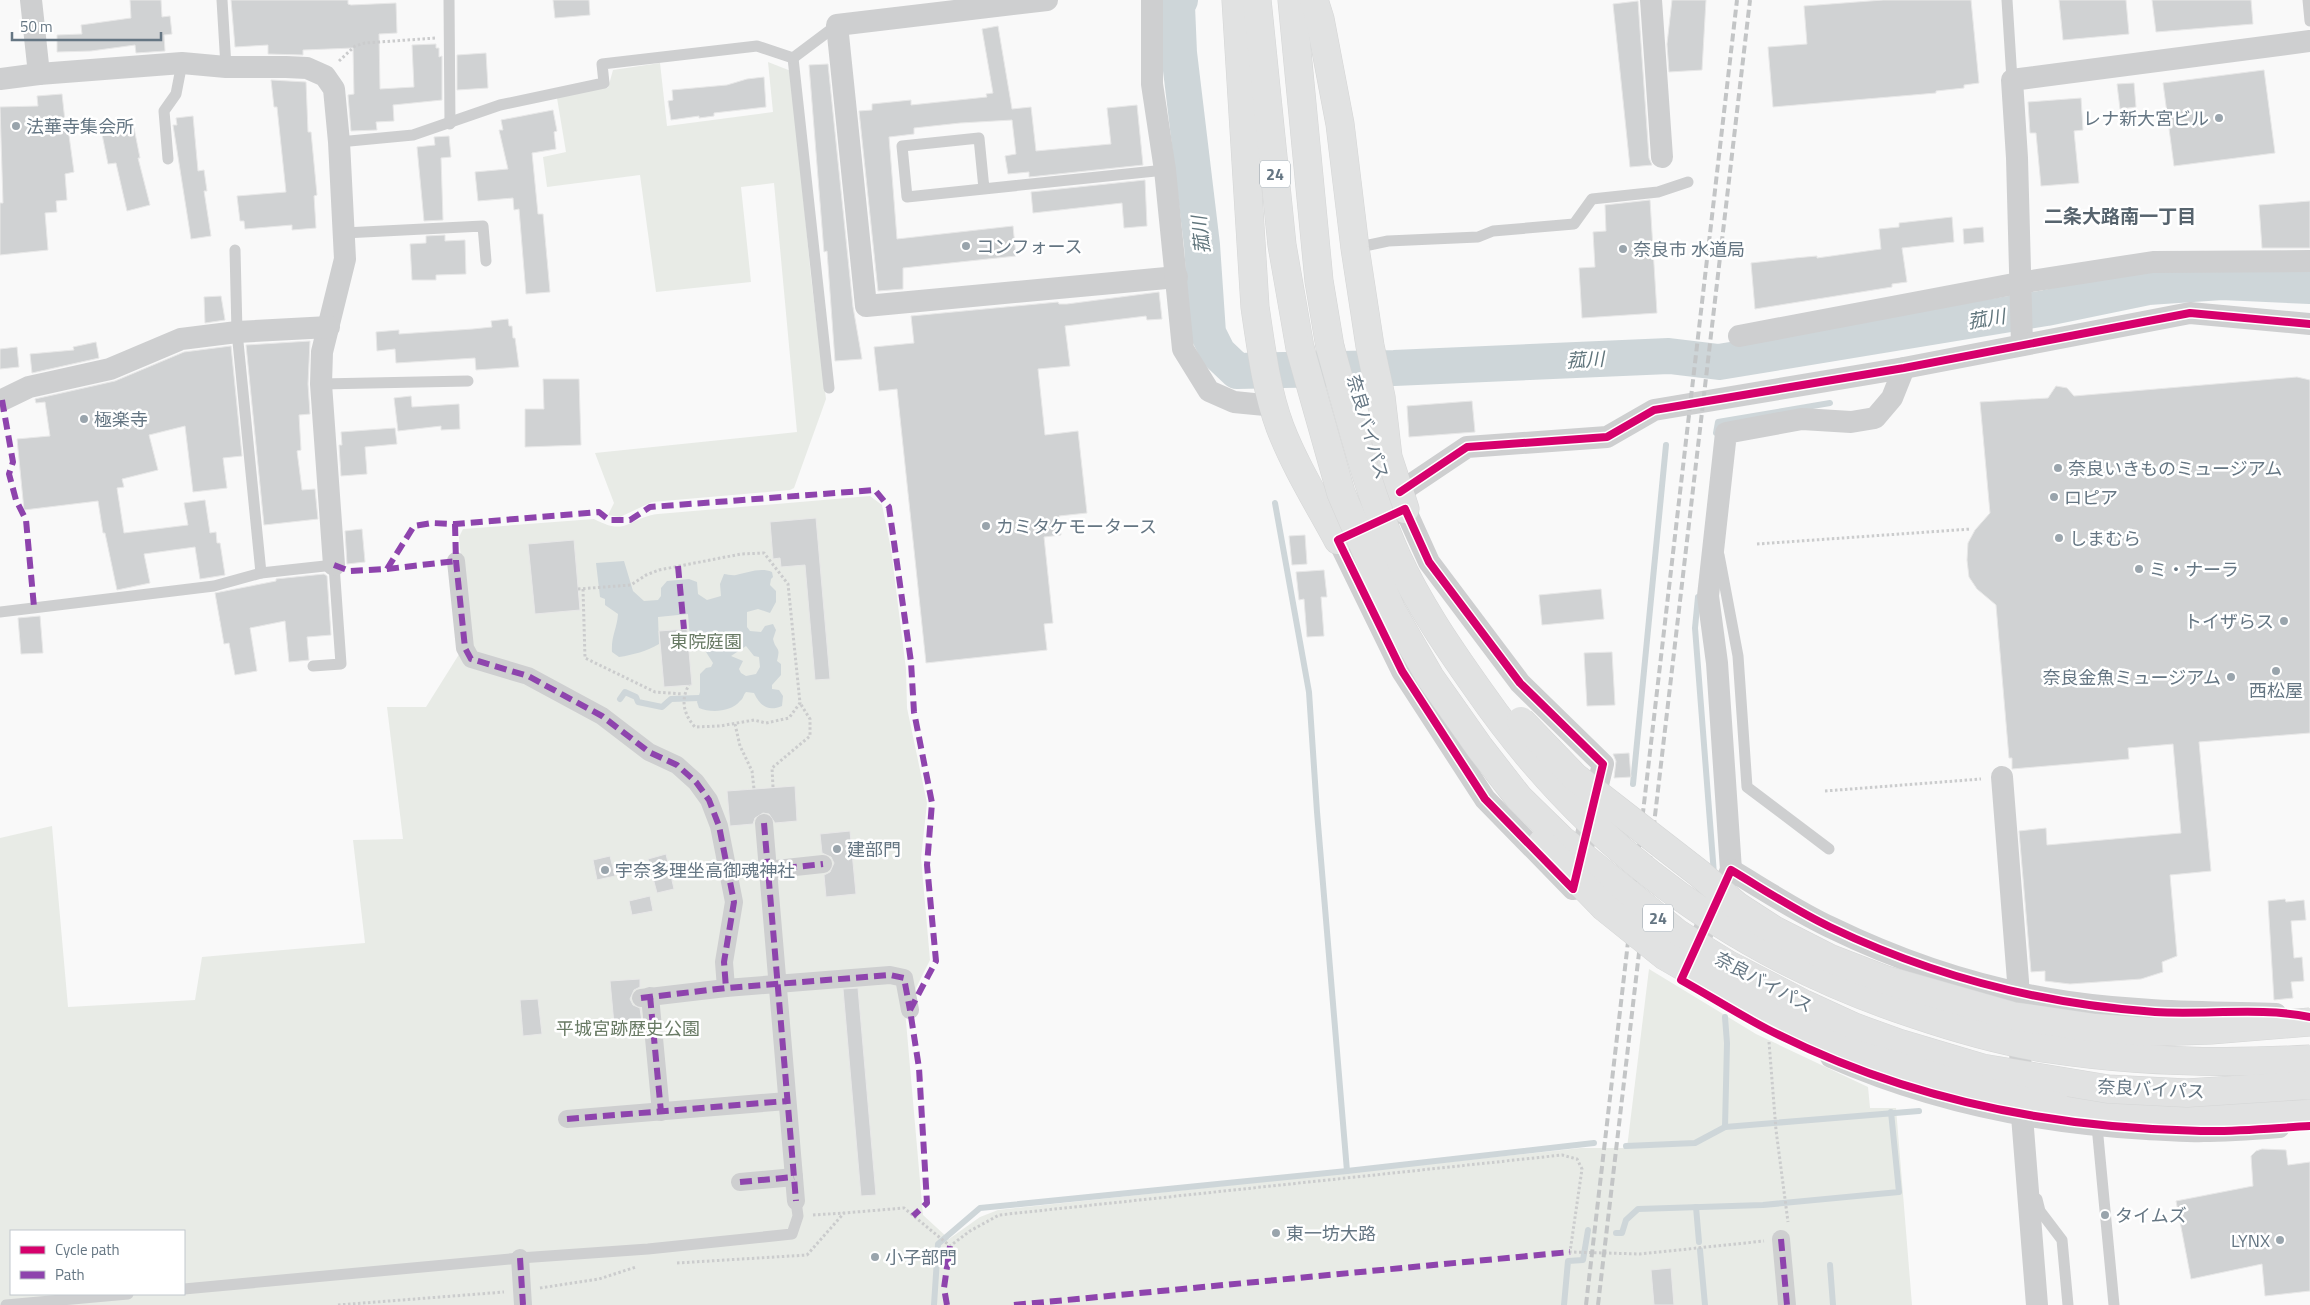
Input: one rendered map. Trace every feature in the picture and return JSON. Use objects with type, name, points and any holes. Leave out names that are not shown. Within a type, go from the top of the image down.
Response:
[{"type":"highway","points":[[1236,0],[1255,307],[1272,401],[1280,428],[1338,540]]},
{"type":"highway","name":"奈良バイパス","points":[[1257,0],[1282,245],[1300,348],[1341,493],[1392,612],[1430,677],[1480,748],[1519,798],[1562,839],[1677,933],[1727,964],[1804,1004],[1898,1043],[1982,1068],[2108,1089],[2187,1094],[2310,1085]]},
{"type":"highway","name":"奈良バイパス","points":[[1292,0],[1319,281],[1330,347],[1371,492],[1398,558],[1426,610],[1465,672],[1496,716],[1549,780],[1608,839],[1660,882],[1718,923],[1798,968],[1876,1001],[1964,1030],[2048,1049],[2133,1059],[2181,1062],[2256,1062],[2310,1059]]},
{"type":"highway","points":[[1314,0],[1320,19],[1340,124],[1370,346],[1381,397],[1388,457],[1402,500]]},
{"type":"highway","name":"24","points":[[1465,672],[1514,714],[1575,777],[1700,874],[1737,906],[1774,930],[1829,958],[1886,980],[2012,1016],[2095,1028],[2150,1032],[2310,1022]]},
{"type":"highway","points":[[1430,677],[1457,738],[1485,782],[1604,907],[1665,956],[1772,1018],[1841,1050],[2012,1099],[2057,1106],[2173,1117],[2310,1114]]},
{"type":"street","points":[[31,0],[39,74]]},
{"type":"street","points":[[1047,0],[838,25],[866,306],[1177,277]]},
{"type":"street","points":[[1152,0],[1152,84],[1165,170],[1183,349],[1209,391],[1234,402],[1272,401]]},
{"type":"street","points":[[1651,0],[1662,158]]},
{"type":"street","points":[[2022,345],[2017,158],[2012,80],[2310,41]]},
{"type":"street","points":[[0,79],[39,74],[182,63],[226,67],[307,68],[325,76],[334,89],[339,142],[345,259],[322,352],[321,384],[334,565]]},
{"type":"street","points":[[1739,336],[2019,283],[2153,262],[2310,261]]},
{"type":"street","points":[[1402,500],[1429,562],[1520,684],[1603,764],[1574,889],[1486,799],[1402,671],[1338,540],[1402,500],[1467,447],[1607,437],[1654,410],[1904,368],[2190,314],[2310,324]]},
{"type":"street","points":[[0,400],[29,387],[110,368],[181,339],[237,332],[329,327]]},
{"type":"street","points":[[1904,368],[1892,398],[1875,418],[1851,422],[1802,419],[1726,433],[1708,596],[1717,663],[1731,870],[1682,980],[1768,1029],[1860,1070],[1957,1101],[2022,1116],[2097,1126],[2202,1132],[2310,1126]]},
{"type":"street","points":[[456,562],[465,648],[471,660],[528,676],[602,716],[649,752],[677,765],[696,782],[709,800],[720,826],[734,902],[724,962],[726,988]]},
{"type":"street","points":[[1993,778],[2019,992],[2022,1116],[2037,1305]]},
{"type":"street","points":[[764,823],[797,1208]]},
{"type":"street","points":[[767,870],[823,864]]},
{"type":"street","points":[[1731,870],[1829,927],[1920,965],[1991,986],[2067,1002],[2155,1012],[2266,1014],[2310,1017]]},
{"type":"street","points":[[661,1112],[646,997],[726,988],[890,976],[904,978],[910,1010]]},
{"type":"street","points":[[567,1120],[787,1101]]},
{"type":"street","points":[[740,1182],[794,1177]]},
{"type":"street","points":[[1781,1240],[1787,1305]]},
{"type":"street","points":[[520,1258],[523,1305]]},
{"type":"lane","points":[[222,0],[226,67]]},
{"type":"lane","points":[[449,0],[450,124]]},
{"type":"lane","points":[[2007,0],[2012,80]]},
{"type":"lane","points":[[2308,0],[2310,22]]},
{"type":"lane","points":[[793,58],[838,25]]},
{"type":"lane","points":[[339,142],[413,136],[500,105],[604,83],[602,64],[758,46],[793,58]]},
{"type":"lane","points":[[793,58],[830,388]]},
{"type":"lane","points":[[168,159],[164,111],[176,94],[182,63]]},
{"type":"lane","points":[[984,190],[979,138],[902,146],[907,197],[984,190],[1165,170]]},
{"type":"lane","points":[[1356,248],[1388,241],[1478,237],[1493,231],[1574,224],[1592,199],[1658,192],[1688,182]]},
{"type":"lane","points":[[344,233],[483,226],[486,261]]},
{"type":"lane","points":[[234,250],[237,332],[261,573]]},
{"type":"lane","points":[[321,384],[468,381]]},
{"type":"lane","points":[[1714,534],[1738,656],[1747,787],[1829,849]]},
{"type":"lane","points":[[0,612],[214,586],[261,573],[334,565],[341,664],[313,666]]},
{"type":"lane","points":[[2097,1126],[2114,1305]]},
{"type":"lane","points":[[2026,1163],[2040,1211],[2062,1240],[2068,1305]]},
{"type":"lane","points":[[185,1289],[520,1258],[648,1249],[792,1234],[797,1208]]},
{"type":"lane","points":[[6,1305],[117,1295]]},
{"type":"path","points":[[325,76],[355,46],[365,43],[450,38]]},
{"type":"path","points":[[1757,544],[1971,528]]},
{"type":"path","points":[[684,698],[655,692],[585,658],[581,589],[631,585],[646,575],[659,570],[741,554],[764,553],[788,584],[800,703],[810,719],[810,736],[772,768],[773,787]]},
{"type":"path","points":[[689,685],[684,698],[686,717],[695,727],[735,724],[754,720],[766,723],[789,718],[800,703]]},
{"type":"path","points":[[735,724],[740,746],[752,771],[754,789]]},
{"type":"path","points":[[1825,791],[1993,778]]},
{"type":"path","points":[[1768,1029],[1776,1130],[1786,1212]]},
{"type":"path","points":[[936,1235],[950,1246],[970,1230],[998,1215],[1562,1155],[1577,1159],[1582,1169],[1570,1252],[1640,1254],[1781,1240]]},
{"type":"path","points":[[797,1208],[844,1212]]},
{"type":"green space","points":[[768,62],[791,71],[811,277],[826,399],[794,488],[790,490],[652,502],[620,517],[608,515],[614,503],[595,453],[797,432],[774,183],[741,187],[751,282],[656,292],[640,175],[547,187],[543,157],[566,152],[557,98],[604,86],[608,88],[613,70],[660,63],[667,126],[773,112]]},
{"type":"green space","name":"平城宮跡歴史公園","points":[[870,496],[882,505],[891,549],[906,669],[907,708],[927,803],[921,858],[930,960],[905,1010],[923,1215],[949,1239],[980,1217],[998,1210],[1581,1148],[1627,1148],[1649,969],[1756,1034],[1868,1087],[1870,1108],[1896,1108],[1912,1305],[0,1305],[0,838],[52,826],[68,1007],[195,1000],[202,957],[365,943],[353,840],[403,839],[387,707],[426,707],[468,640],[459,537],[463,529],[594,519],[605,524],[621,526],[648,516]]},
{"type":"shaded area","points":[[624,561],[633,591],[644,601],[658,600],[661,596],[661,588],[667,581],[689,579],[697,582],[698,594],[707,600],[721,596],[720,584],[724,574],[734,575],[758,570],[772,572],[773,577],[770,585],[776,591],[776,602],[770,613],[758,609],[747,612],[747,627],[750,631],[761,632],[765,626],[773,624],[776,630],[773,639],[778,650],[777,661],[781,664],[781,675],[772,685],[772,689],[779,690],[783,696],[782,706],[777,708],[765,707],[754,693],[746,692],[736,705],[726,709],[709,711],[699,708],[697,702],[700,692],[700,674],[706,668],[711,667],[713,663],[706,652],[715,646],[715,639],[711,633],[705,636],[709,640],[704,648],[698,648],[696,643],[690,639],[688,614],[658,617],[659,644],[640,652],[619,657],[612,652],[612,641],[618,614],[605,605],[605,599],[600,597],[596,563]],"holes":[[[746,646],[754,656],[759,657],[760,667],[756,674],[746,676],[739,669],[743,661],[731,656]]]},
{"type":"building","points":[[130,0],[161,0],[162,17],[170,16],[172,34],[164,35],[165,51],[136,53],[135,45],[91,51],[57,52],[57,35],[82,34],[81,25],[131,18]]},
{"type":"building","points":[[231,0],[348,0],[348,4],[351,5],[396,3],[397,33],[379,34],[380,89],[414,87],[412,45],[436,44],[436,48],[439,48],[439,57],[442,56],[442,100],[393,105],[394,121],[376,122],[377,130],[351,131],[348,95],[354,94],[353,48],[303,50],[303,55],[268,54],[268,45],[235,47]]},
{"type":"building","points":[[553,0],[589,0],[590,15],[555,18]]},
{"type":"building","points":[[1672,0],[1706,0],[1702,70],[1669,72],[1667,44]]},
{"type":"building","points":[[1883,0],[1971,0],[1979,83],[1964,85],[1964,88],[1936,91],[1936,93],[1773,107],[1768,47],[1807,44],[1804,6]]},
{"type":"building","points":[[2059,0],[2126,0],[2129,34],[2063,40]]},
{"type":"building","points":[[2152,0],[2251,0],[2253,24],[2156,32]]},
{"type":"building","points":[[1638,1],[1649,158],[1652,165],[1630,167],[1613,4]]},
{"type":"building","points":[[998,26],[1012,109],[1031,107],[1036,151],[1111,144],[1107,108],[1137,105],[1143,165],[1029,177],[1029,172],[1008,174],[1005,156],[1016,154],[1012,120],[914,128],[914,134],[889,137],[897,239],[1013,226],[1016,256],[903,268],[903,289],[878,291],[859,111],[872,110],[872,104],[911,100],[911,105],[987,97],[986,94],[993,93],[982,29]]},
{"type":"building","points":[[486,53],[488,88],[457,90],[457,55]]},
{"type":"building","points":[[828,64],[853,307],[862,359],[835,361],[827,251],[824,252],[809,65]]},
{"type":"building","name":"レナ新大宮ビル","points":[[2264,70],[2275,153],[2174,166],[2163,83]]},
{"type":"building","points":[[764,77],[766,107],[714,113],[714,116],[671,120],[668,101],[673,100],[672,90],[727,85],[747,79]]},
{"type":"building","points":[[271,80],[306,82],[308,132],[311,132],[317,195],[314,196],[316,228],[292,230],[292,225],[245,229],[244,221],[240,221],[237,196],[286,192],[277,107],[274,107]]},
{"type":"building","points":[[2134,83],[2136,107],[2120,109],[2117,84]]},
{"type":"building","points":[[62,94],[74,172],[65,174],[67,200],[56,201],[57,212],[45,213],[48,250],[0,255],[0,203],[3,203],[0,107],[38,106],[37,96]]},
{"type":"building","points":[[2081,98],[2083,130],[2074,131],[2079,183],[2041,186],[2036,133],[2030,133],[2028,102]]},
{"type":"building","points":[[553,110],[557,131],[554,132],[556,149],[532,153],[538,214],[543,214],[550,292],[526,294],[519,209],[514,210],[513,198],[478,201],[475,172],[508,169],[499,130],[503,130],[501,120]]},
{"type":"building","points":[[193,116],[198,171],[204,170],[207,191],[204,191],[211,236],[191,239],[173,125],[177,125],[176,118]]},
{"type":"building","points":[[133,123],[140,158],[138,158],[150,205],[127,211],[116,163],[108,164],[101,129]]},
{"type":"building","points":[[449,136],[451,157],[441,158],[443,220],[424,221],[417,147],[435,145],[434,137]]},
{"type":"building","points":[[1145,180],[1147,226],[1124,228],[1122,203],[1033,213],[1031,192]]},
{"type":"building","name":"奈良市 水道局","points":[[1650,200],[1657,313],[1582,318],[1579,268],[1595,267],[1593,232],[1606,231],[1605,205]]},
{"type":"building","points":[[2310,201],[2310,248],[2262,248],[2259,205]]},
{"type":"building","points":[[1952,217],[1954,242],[1902,248],[1907,282],[1892,284],[1892,287],[1755,309],[1751,263],[1817,256],[1817,258],[1881,249],[1879,229],[1899,227],[1899,223]]},
{"type":"building","points":[[1983,227],[1984,242],[1964,244],[1963,229]]},
{"type":"building","points":[[445,235],[445,241],[465,240],[466,274],[436,275],[436,280],[412,280],[410,244],[426,243],[426,236]]},
{"type":"building","name":"カミタケモータース","points":[[1159,292],[1162,319],[1147,320],[1146,316],[1065,326],[1070,366],[1038,369],[1045,435],[1078,431],[1087,513],[1059,516],[1061,535],[1044,537],[1053,623],[1044,624],[1047,650],[926,663],[897,389],[879,391],[874,347],[914,343],[911,316],[1058,302],[1059,304],[1067,304]]},
{"type":"building","points":[[221,296],[225,320],[205,323],[204,297]]},
{"type":"building","points":[[508,319],[509,326],[512,326],[513,338],[515,338],[519,367],[476,370],[475,358],[396,363],[395,349],[377,351],[376,332],[399,330],[399,334],[473,329],[492,327],[491,321]]},
{"type":"building","points":[[310,341],[308,384],[310,414],[299,415],[301,450],[297,451],[302,490],[315,489],[318,519],[264,525],[246,345]]},
{"type":"building","points":[[96,342],[99,358],[32,373],[30,354],[74,350],[73,347]]},
{"type":"building","points":[[231,346],[242,456],[223,458],[227,488],[193,492],[185,426],[149,435],[158,470],[122,479],[124,487],[117,488],[124,533],[188,525],[184,503],[205,500],[210,533],[216,532],[217,543],[220,543],[225,575],[200,579],[195,547],[144,554],[150,583],[117,590],[105,533],[103,533],[98,501],[24,510],[17,439],[50,436],[45,402],[36,403],[35,399],[115,381],[184,352]]},
{"type":"building","points":[[17,347],[19,367],[0,369],[0,349]]},
{"type":"building","name":"ミ・ナーラ","points":[[2297,377],[2310,380],[2310,733],[2199,742],[2211,871],[2170,875],[2177,956],[2162,962],[2163,972],[2141,979],[2070,984],[2045,981],[2045,971],[2031,972],[2019,831],[2046,828],[2047,845],[2181,833],[2173,744],[2128,748],[2129,759],[2012,769],[2012,758],[2009,758],[1996,605],[1977,589],[1969,577],[1967,560],[1968,543],[1975,530],[1990,513],[1980,402],[2048,398],[2056,386],[2067,388],[2074,396]]},
{"type":"building","points":[[543,379],[579,379],[581,445],[525,447],[525,409],[544,409]]},
{"type":"building","points":[[411,396],[412,407],[459,404],[460,429],[441,430],[441,426],[398,431],[394,398]]},
{"type":"building","points":[[1472,401],[1475,432],[1409,437],[1407,406]]},
{"type":"building","points":[[395,428],[397,444],[365,447],[367,474],[341,476],[339,445],[342,445],[341,432]]},
{"type":"building","points":[[816,518],[830,679],[815,680],[805,565],[781,567],[780,558],[773,559],[770,522]]},
{"type":"building","points":[[362,529],[365,562],[347,564],[345,531]]},
{"type":"building","points":[[1305,535],[1307,564],[1292,565],[1289,536]]},
{"type":"building","points":[[574,540],[580,610],[535,614],[528,544]]},
{"type":"building","points":[[1324,570],[1327,597],[1321,597],[1324,636],[1307,637],[1304,599],[1299,600],[1296,572]]},
{"type":"building","points":[[324,574],[327,576],[331,635],[307,637],[309,660],[289,662],[285,621],[250,628],[257,671],[235,675],[229,643],[224,644],[215,593],[276,581],[276,579]]},
{"type":"building","points":[[1601,589],[1604,619],[1542,625],[1539,595]]},
{"type":"building","points":[[40,616],[43,653],[21,654],[18,618]]},
{"type":"building","points":[[687,629],[692,685],[664,687],[659,631]]},
{"type":"building","points":[[1612,652],[1615,705],[1587,706],[1584,653]]},
{"type":"building","points":[[1629,753],[1631,777],[1614,778],[1616,761],[1613,754]]},
{"type":"building","points":[[795,786],[797,821],[775,823],[769,814],[763,813],[755,818],[753,824],[730,826],[727,791]]},
{"type":"building","name":"建部門","points":[[850,831],[856,894],[826,897],[824,875],[830,872],[834,863],[831,857],[822,853],[820,834]]},
{"type":"building","points":[[666,854],[674,889],[657,893],[648,859]]},
{"type":"building","points":[[610,856],[615,876],[597,880],[593,860]]},
{"type":"building","points":[[650,896],[653,911],[632,915],[629,901]]},
{"type":"building","points":[[2285,899],[2286,902],[2304,900],[2306,920],[2291,921],[2294,958],[2302,957],[2304,981],[2291,982],[2293,998],[2274,1000],[2268,901]]},
{"type":"building","points":[[640,979],[640,987],[634,990],[630,999],[633,1005],[640,1008],[642,1022],[614,1024],[610,981]]},
{"type":"building","points":[[858,988],[876,1195],[861,1196],[843,989]]},
{"type":"building","points":[[538,999],[542,1034],[523,1036],[520,1000]]},
{"type":"building","points":[[2262,1149],[2286,1150],[2288,1165],[2310,1162],[2310,1291],[2265,1296],[2262,1264],[2191,1279],[2176,1201],[2253,1186],[2251,1156],[2256,1151]]},
{"type":"building","points":[[1671,1268],[1674,1305],[1654,1305],[1651,1270]]},
{"type":"waterway","name":"菰川","points":[[1180,0],[1177,6],[1179,53],[1202,245],[1208,333],[1218,353],[1237,371],[1394,368],[1669,356],[1719,362],[2046,308],[2148,287],[2222,282],[2310,286]]},
{"type":"waterway","points":[[1716,433],[1718,422],[1830,403]]},
{"type":"waterway","points":[[1633,784],[1666,445]]},
{"type":"waterway","points":[[1275,503],[1309,692],[1317,812],[1347,1171]]},
{"type":"waterway","points":[[1698,597],[1695,628],[1714,874]]},
{"type":"waterway","points":[[620,699],[625,692],[636,697],[638,702],[662,707],[671,699],[699,698]]},
{"type":"waterway","points":[[1725,1017],[1727,1043],[1725,1127]]},
{"type":"waterway","points":[[1626,1146],[1695,1143],[1725,1127],[1919,1111]]},
{"type":"waterway","points":[[1616,1233],[1622,1233],[1626,1220],[1638,1209],[1763,1205],[1899,1192],[1891,1112]]},
{"type":"waterway","points":[[934,1305],[938,1244],[980,1208],[1347,1171],[1594,1143]]},
{"type":"waterway","points":[[1696,1207],[1699,1242]]},
{"type":"waterway","points":[[1564,1305],[1568,1261],[1583,1260],[1588,1230]]},
{"type":"waterway","points":[[1700,1250],[1705,1305]]},
{"type":"waterway","points":[[1830,1265],[1833,1305]]},
{"type":"railway","points":[[1586,1305],[1737,0]]},
{"type":"railway","points":[[1598,1305],[1750,0]]},
{"type":"marked path","points":[[2,400],[13,462],[9,474],[16,500],[26,520],[34,607]]},
{"type":"marked path","points":[[334,565],[350,571],[387,569],[414,526],[432,523],[455,524],[599,512],[609,520],[630,520],[650,507],[875,490],[889,507],[911,662],[914,712],[932,803],[927,865],[936,961],[910,1010],[919,1068],[927,1203],[913,1216]]},
{"type":"marked path","points":[[455,524],[456,561],[465,648],[471,659],[528,676],[602,716],[649,752],[677,765],[696,782],[709,800],[719,826],[734,902],[724,962],[726,988]]},
{"type":"marked path","points":[[387,569],[456,561]]},
{"type":"marked path","points":[[678,566],[684,629]]},
{"type":"marked path","points":[[764,823],[796,1201]]},
{"type":"marked path","points":[[767,870],[823,864]]},
{"type":"marked path","points":[[641,998],[726,988],[890,975],[904,978],[910,1010]]},
{"type":"marked path","points":[[650,996],[661,1112]]},
{"type":"marked path","points":[[567,1119],[787,1101]]},
{"type":"marked path","points":[[740,1182],[794,1177]]},
{"type":"marked path","points":[[1781,1239],[1787,1305]]},
{"type":"marked path","points":[[947,1305],[944,1288],[950,1246]]},
{"type":"marked path","points":[[1014,1305],[1570,1252]]},
{"type":"marked path","points":[[520,1258],[523,1305]]},
{"type":"cycle path","points":[[1400,492],[1467,447],[1607,437],[1654,410],[1904,368],[2190,313],[2310,324]]},
{"type":"cycle path","points":[[1405,509],[1429,562],[1520,683],[1603,764],[1573,889],[1485,799],[1402,671],[1338,540],[1405,509]]},
{"type":"cycle path","points":[[2310,1017],[2273,1012],[2174,1013],[2113,1008],[2029,995],[1988,985],[1908,960],[1830,927],[1780,900],[1731,870],[1681,980],[1767,1029],[1818,1053],[1870,1074],[1923,1091],[1978,1105],[2088,1124],[2144,1129],[2215,1131],[2310,1126]]},
{"type":"place","name":"レナ新大宮ビル","points":[[2219,118]]},
{"type":"place","name":"法華寺集会所","points":[[16,126]]},
{"type":"place","name":"コンフォース","points":[[966,246]]},
{"type":"place","name":"奈良市 水道局","points":[[1623,249]]},
{"type":"place","name":"極楽寺","points":[[84,419]]},
{"type":"place","name":"奈良いきものミュージアム","points":[[2058,468]]},
{"type":"place","name":"ロピア","points":[[2054,497]]},
{"type":"place","name":"カミタケモータース","points":[[986,526]]},
{"type":"place","name":"しまむら","points":[[2059,538]]},
{"type":"place","name":"ミ・ナーラ","points":[[2139,569]]},
{"type":"place","name":"トイザらス","points":[[2284,621]]},
{"type":"place","name":"西松屋","points":[[2276,671]]},
{"type":"place","name":"奈良金魚ミュージアム","points":[[2231,677]]},
{"type":"place","name":"建部門","points":[[837,849]]},
{"type":"place","name":"宇奈多理坐高御魂神社","points":[[605,870]]},
{"type":"place","name":"タイムズ","points":[[2105,1215]]},
{"type":"place","name":"東一坊大路","points":[[1276,1233]]},
{"type":"place","name":"LYNX","points":[[2280,1240]]},
{"type":"place","name":"小子部門","points":[[875,1257]]},
{"type":"district","name":"二条大路南一丁目","points":[[2120,215]]},
{"type":"park label","name":"東院庭園","points":[[706,641]]}]
